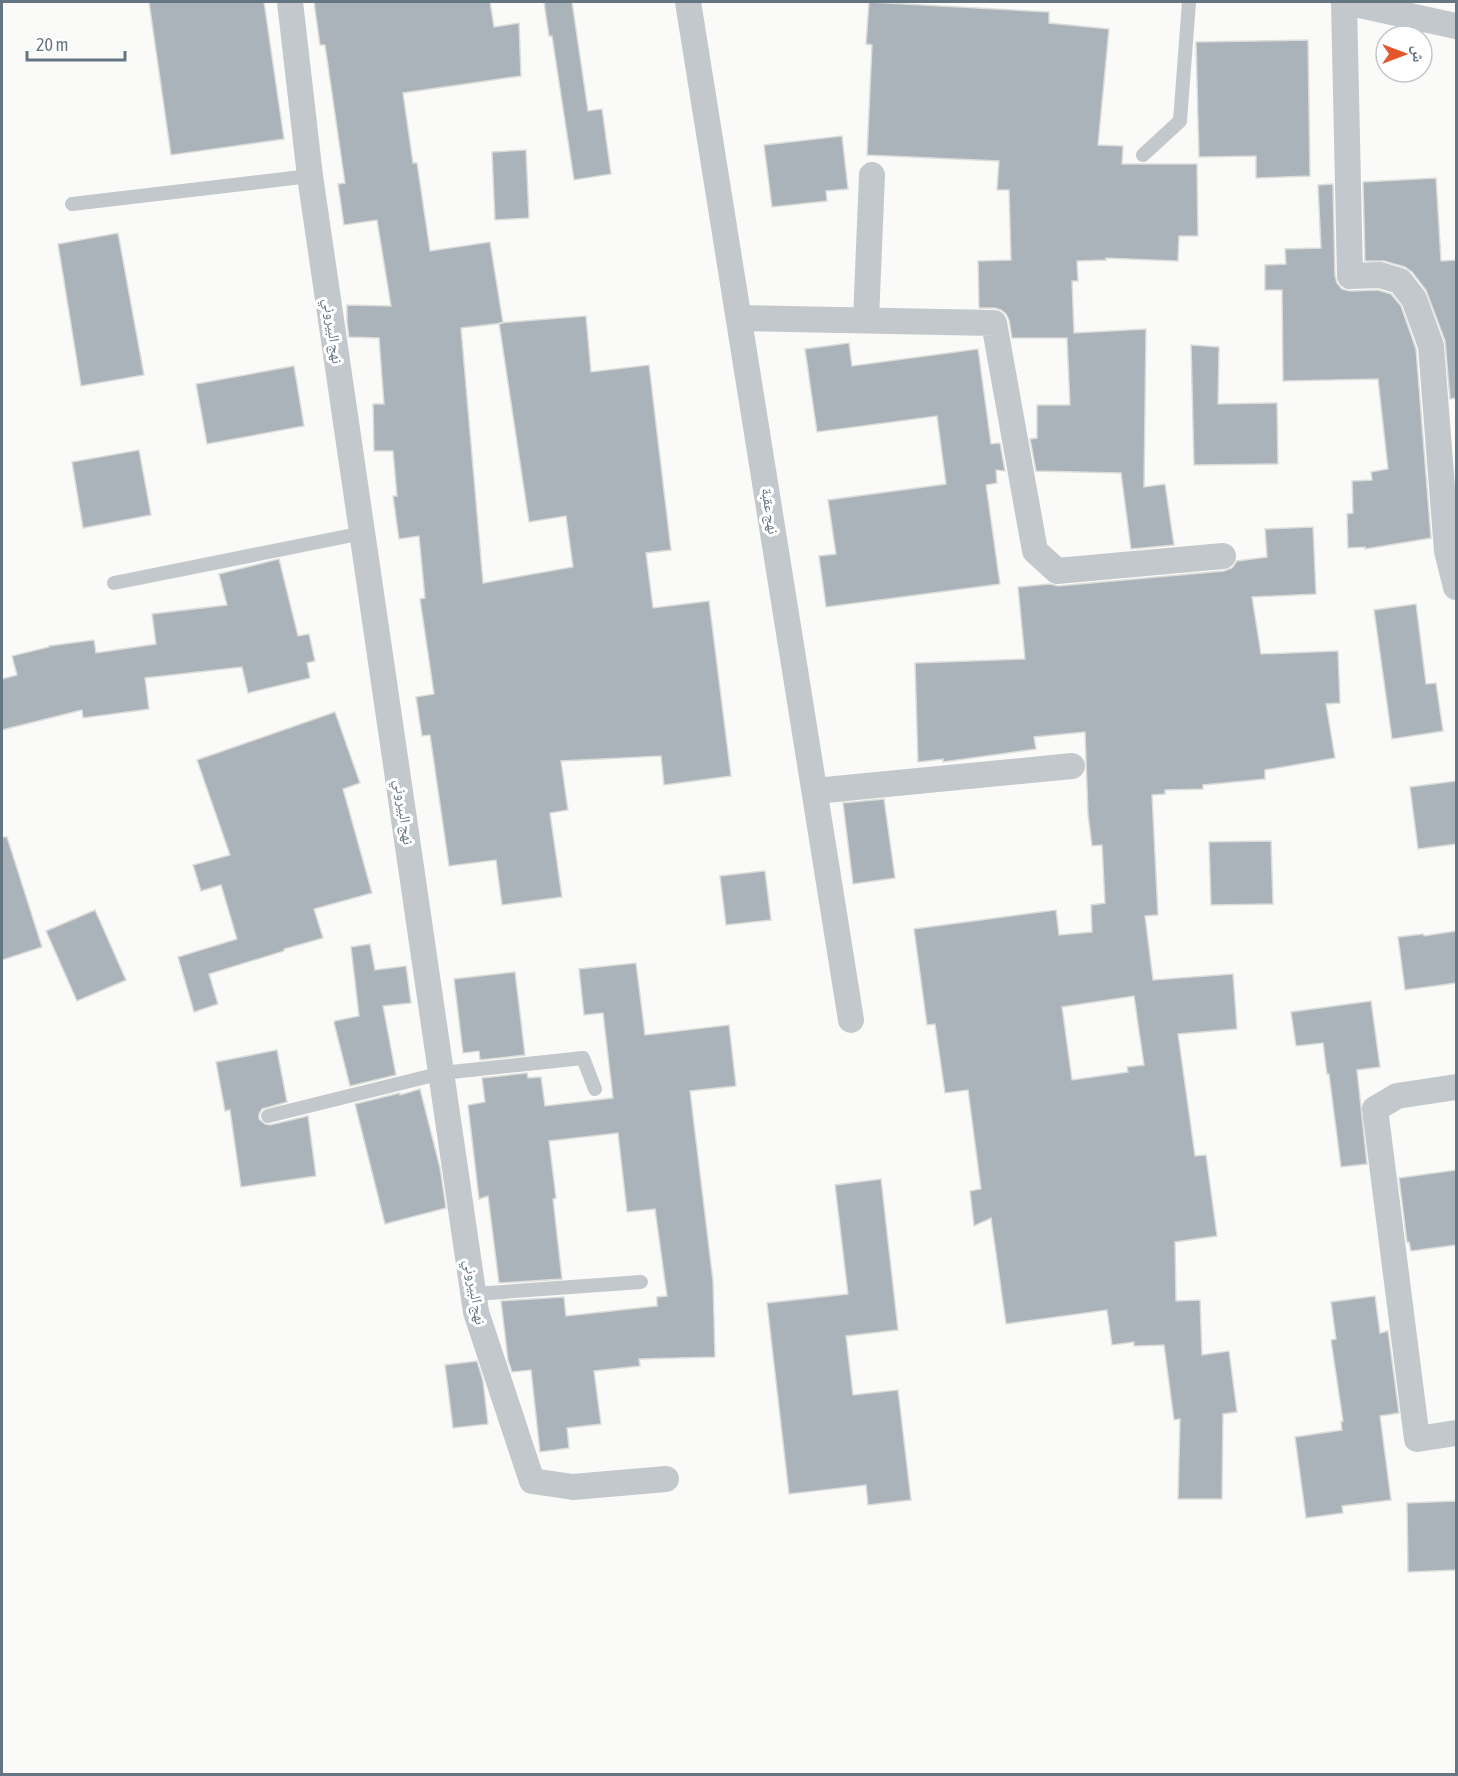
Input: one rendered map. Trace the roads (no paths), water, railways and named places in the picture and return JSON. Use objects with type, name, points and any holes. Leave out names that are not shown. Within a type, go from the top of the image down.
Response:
[{"type":"street","name":"نهج البيروني","points":[[290,2],[310,176],[476,1312],[532,1481],[573,1487],[666,1479]]},
{"type":"street","name":"نهج عقبة","points":[[688,2],[851,1020]]},
{"type":"street","points":[[1456,26],[1398,7],[1345,2],[1350,276],[1380,275],[1400,280],[1414,299],[1431,346],[1447,551],[1456,587]]},
{"type":"street","points":[[866,320],[872,176]]},
{"type":"street","points":[[739,318],[994,323],[1035,552],[1057,572],[1223,556]]},
{"type":"street","points":[[815,791],[1072,766]]},
{"type":"street","points":[[1456,1087],[1396,1096],[1376,1109],[1417,1439],[1456,1433]]},
{"type":"lane","points":[[1143,155],[1180,121],[1189,2]]},
{"type":"lane","points":[[72,204],[310,176]]},
{"type":"lane","points":[[114,583],[363,533]]},
{"type":"lane","points":[[268,1116],[442,1073],[583,1058],[595,1089]]},
{"type":"lane","points":[[474,1294],[641,1282]]}]
